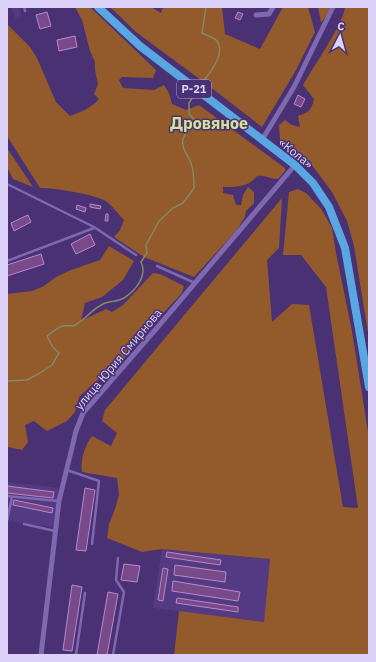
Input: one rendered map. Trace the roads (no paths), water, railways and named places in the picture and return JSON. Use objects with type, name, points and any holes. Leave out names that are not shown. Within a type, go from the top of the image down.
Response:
[{"type":"highway","name":"«Кола»","points":[[98,7],[140,46],[295,166],[313,183],[329,207],[345,248],[354,291],[369,387]]},
{"type":"street","points":[[256,15],[269,14],[273,7]]},
{"type":"street","points":[[262,140],[294,87],[333,7]]},
{"type":"street","name":"улица Юрия Смирнова","points":[[41,655],[59,501],[76,431],[83,413],[295,166]]},
{"type":"lane","points":[[24,7],[25,11]]},
{"type":"lane","points":[[7,184],[94,227],[136,255]]},
{"type":"lane","points":[[7,261],[94,227]]},
{"type":"lane","points":[[157,266],[195,283]]},
{"type":"lane","points":[[66,469],[99,481],[92,544]]},
{"type":"lane","points":[[7,496],[59,501]]},
{"type":"lane","points":[[7,521],[12,497]]},
{"type":"lane","points":[[24,524],[55,531]]},
{"type":"lane","points":[[113,655],[124,592],[116,580],[118,558]]},
{"type":"lane","points":[[76,655],[86,593]]},
{"type":"waterway","points":[[202,83],[216,62],[220,50],[216,40],[202,33],[206,7]]},
{"type":"waterway","points":[[7,381],[27,380],[52,365],[59,353],[52,346],[47,336],[61,327],[75,325],[103,304],[124,298],[139,283],[143,273],[141,262],[147,253],[146,245],[159,221],[173,208],[183,203],[194,188],[192,166],[184,149],[183,143],[184,136],[195,120],[189,114],[189,103],[192,98]]},
{"type":"district","name":"Дровяное","points":[[209,123]]}]
